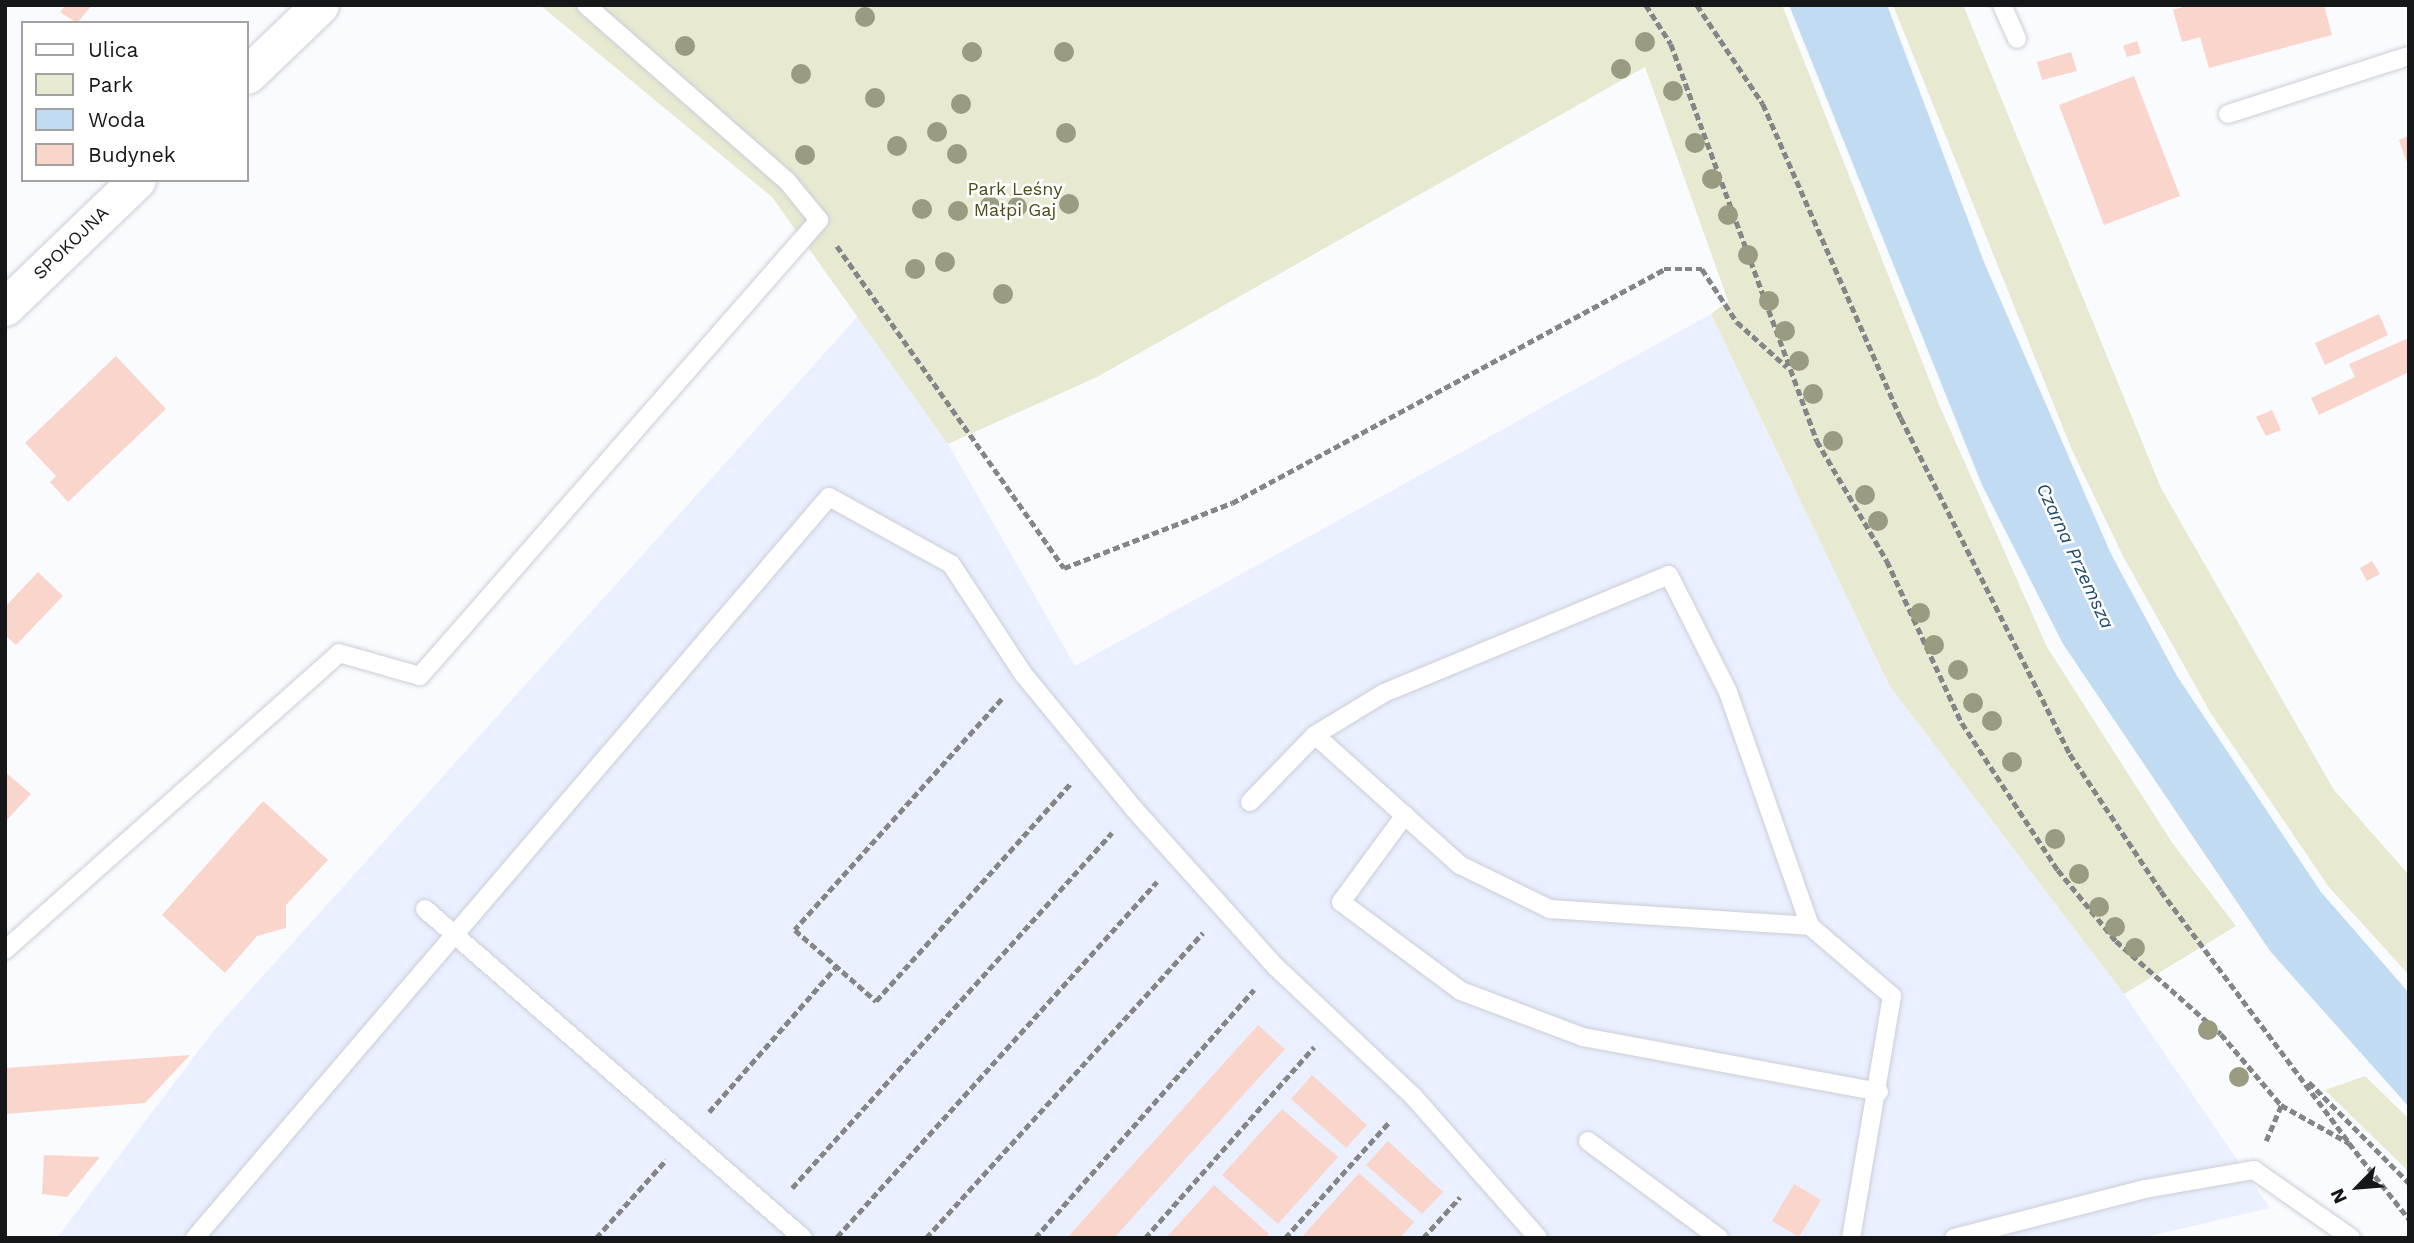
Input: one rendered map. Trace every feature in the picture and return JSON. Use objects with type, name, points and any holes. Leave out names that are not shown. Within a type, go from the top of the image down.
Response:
[{"type":"street","points":[[248,74],[320,5]]},
{"type":"street","name":"SPOKOJNA","points":[[5,307],[135,182]]},
{"type":"lane","points":[[5,950],[340,653],[420,676],[819,220],[787,181],[586,5]]},
{"type":"lane","points":[[2002,5],[2017,39]]},
{"type":"lane","points":[[2228,114],[2409,56]]},
{"type":"lane","points":[[195,1238],[829,497],[951,564],[1024,675],[1094,757],[1133,809],[1275,966],[1413,1096],[1538,1238]]},
{"type":"lane","points":[[1250,802],[1315,735],[1384,693],[1669,575],[1728,692],[1810,926],[1892,996],[1879,1093],[1852,1238]]},
{"type":"lane","points":[[1315,735],[1460,864],[1550,909],[1810,926]]},
{"type":"lane","points":[[1405,816],[1341,902],[1461,990],[1583,1037],[1879,1093]]},
{"type":"lane","points":[[425,909],[803,1238]]},
{"type":"lane","points":[[1588,1142],[1719,1238]]},
{"type":"lane","points":[[1954,1238],[2145,1189],[2254,1170],[2351,1238]]},
{"type":"path","points":[[1646,5],[1671,44],[1787,368],[1817,440],[1887,561],[1962,723],[2057,870],[2116,941],[2221,1034],[2281,1105],[2350,1143]]},
{"type":"path","points":[[1697,5],[1763,104],[1901,418],[2070,754],[2161,891],[2409,1219]]},
{"type":"path","points":[[819,220],[1064,568],[1232,503],[1664,269],[1702,269],[1737,321],[1787,368]]},
{"type":"path","points":[[1024,675],[795,930],[835,968],[876,1001],[1094,757]]},
{"type":"path","points":[[771,1211],[1133,809]]},
{"type":"path","points":[[837,1238],[1178,858]]},
{"type":"path","points":[[926,1238],[1223,911]]},
{"type":"path","points":[[1035,1238],[1275,966]]},
{"type":"path","points":[[596,1238],[835,968]]},
{"type":"path","points":[[1145,1238],[1336,1023]]},
{"type":"path","points":[[2298,1072],[2409,1183]]},
{"type":"path","points":[[1285,1238],[1413,1096]]},
{"type":"path","points":[[1423,1238],[1482,1172]]},
{"type":"shaded area","points":[[1711,314],[1889,685],[2124,994],[2270,1208],[2141,1238],[57,1238],[215,1029],[858,316],[948,444],[1075,666]]},
{"type":"green space","name":"Park Leśny Małpi Gaj","points":[[540,5],[1782,5],[1940,407],[2047,647],[2173,844],[2236,926],[2124,994],[1889,685],[1711,314],[1728,301],[1645,67],[1097,377],[948,444],[772,197]]},
{"type":"green space","points":[[1893,5],[1963,5],[2161,488],[2334,790],[2409,875],[2409,975],[2328,886],[2210,712],[2124,558],[2072,450]]},
{"type":"green space","points":[[2365,1076],[2409,1119],[2409,1172],[2325,1090]]},
{"type":"water","name":"Czarna Przemsza","points":[[1789,5],[1887,5],[1984,262],[2111,554],[2177,676],[2321,892],[2409,993],[2409,1107],[2270,951],[2063,644],[1982,485]]},
{"type":"building","points":[[66,5],[92,5],[79,21],[60,12]]},
{"type":"building","points":[[2190,5],[2324,5],[2332,35],[2209,68],[2200,37],[2182,42],[2173,10]]},
{"type":"building","points":[[2137,41],[2141,53],[2127,57],[2123,46]]},
{"type":"building","points":[[2071,52],[2077,71],[2042,80],[2037,62]]},
{"type":"building","points":[[2134,76],[2180,196],[2104,225],[2059,105]]},
{"type":"building","points":[[2409,136],[2409,166],[2408,166],[2399,140]]},
{"type":"building","points":[[2379,314],[2388,335],[2325,365],[2315,343]]},
{"type":"building","points":[[2409,338],[2409,372],[2319,415],[2311,398],[2355,377],[2349,364]]},
{"type":"building","points":[[116,356],[166,409],[68,502],[50,482],[56,476],[25,443]]},
{"type":"building","points":[[2272,410],[2281,430],[2266,436],[2256,417]]},
{"type":"building","points":[[2372,561],[2380,574],[2367,581],[2360,568]]},
{"type":"building","points":[[38,572],[63,596],[16,645],[5,635],[5,607]]},
{"type":"building","points":[[5,772],[31,794],[5,822]]},
{"type":"building","points":[[263,801],[328,860],[286,905],[286,928],[257,936],[225,973],[162,915]]},
{"type":"building","points":[[1258,1025],[1285,1049],[1114,1238],[1067,1238]]},
{"type":"building","points":[[190,1055],[145,1103],[5,1114],[5,1068]]},
{"type":"building","points":[[1312,1075],[1367,1125],[1346,1148],[1291,1099]]},
{"type":"building","points":[[1282,1109],[1338,1157],[1278,1224],[1222,1175]]},
{"type":"building","points":[[1388,1141],[1443,1192],[1422,1214],[1366,1165]]},
{"type":"building","points":[[44,1155],[100,1157],[67,1197],[42,1194]]},
{"type":"building","points":[[1359,1173],[1414,1222],[1400,1238],[1301,1238]]},
{"type":"building","points":[[1794,1184],[1821,1200],[1799,1237],[1772,1221]]},
{"type":"building","points":[[1214,1185],[1269,1234],[1265,1238],[1166,1238]]}]
